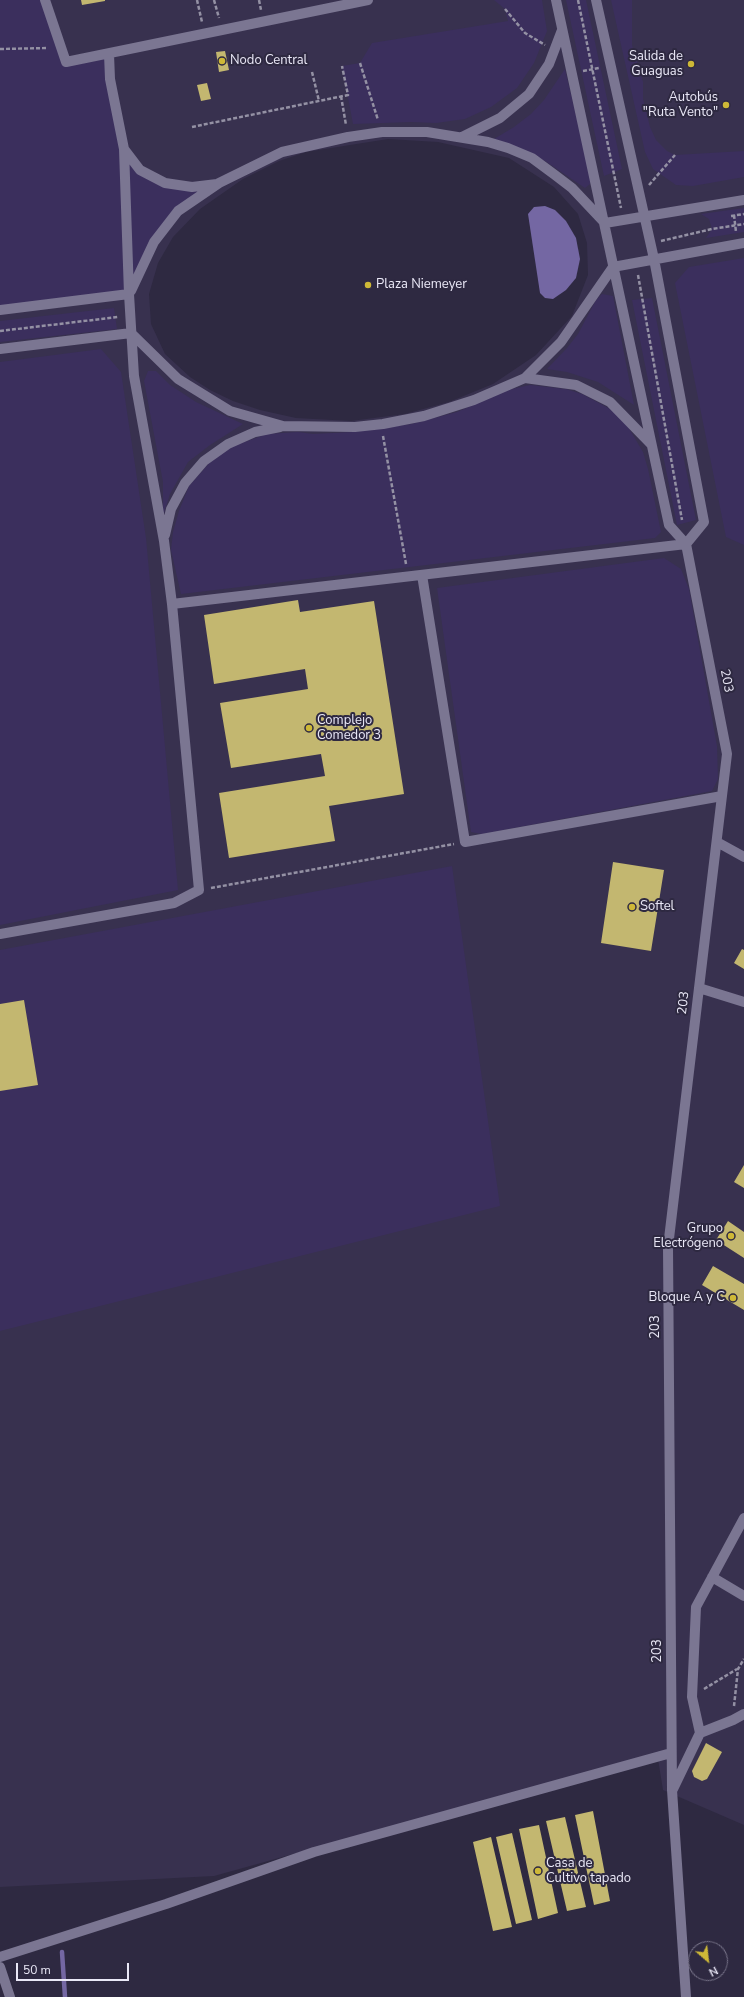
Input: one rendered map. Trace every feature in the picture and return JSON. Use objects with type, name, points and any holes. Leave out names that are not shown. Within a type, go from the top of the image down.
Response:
[{"type":"street","points":[[44,0],[66,62],[368,0]]},
{"type":"street","points":[[556,0],[669,525],[686,544]]},
{"type":"street","points":[[172,604],[686,544],[704,522],[651,243],[596,0]]},
{"type":"street","points":[[462,137],[500,118],[529,94],[549,64],[563,28]]},
{"type":"street","points":[[0,934],[174,903],[199,890],[172,604],[164,541],[134,376],[129,294],[124,149],[110,79],[109,54]]},
{"type":"street","points":[[129,294],[154,242],[178,211],[219,183],[282,152],[348,137],[382,132],[427,132],[462,137],[508,148],[532,158],[572,188],[605,223]]},
{"type":"street","points":[[124,149],[140,170],[165,183],[192,187],[219,183]]},
{"type":"street","points":[[605,223],[744,200]]},
{"type":"street","points":[[164,541],[171,509],[185,483],[204,461],[228,444],[255,432],[283,426],[354,426],[383,424],[424,416],[474,400],[525,378],[561,342],[613,267],[741,244]]},
{"type":"street","points":[[0,310],[129,294]]},
{"type":"street","points":[[0,350],[131,333]]},
{"type":"street","points":[[131,333],[178,379],[191,387],[230,410],[283,426]]},
{"type":"street","points":[[525,378],[576,385],[610,402],[651,444]]},
{"type":"street","name":"203","points":[[686,544],[727,754],[668,1247],[671,1753],[672,1790],[686,1997]]},
{"type":"street","points":[[422,575],[465,842],[722,796]]},
{"type":"street","points":[[717,842],[744,857]]},
{"type":"street","points":[[699,988],[744,1002]]},
{"type":"street","points":[[672,1790],[700,1733],[692,1697],[696,1607],[744,1518]]},
{"type":"street","points":[[712,1577],[744,1596]]},
{"type":"street","points":[[700,1733],[744,1714]]},
{"type":"street","points":[[0,1957],[166,1904],[314,1852],[671,1753]]},
{"type":"street","points":[[0,1967],[10,1997]]},
{"type":"path","points":[[197,0],[205,34]]},
{"type":"path","points":[[214,0],[222,30]]},
{"type":"path","points":[[578,0],[624,220]]},
{"type":"path","points":[[505,9],[525,33],[555,51]]},
{"type":"path","points":[[0,49],[61,48]]},
{"type":"path","points":[[360,62],[382,132]]},
{"type":"path","points":[[192,127],[348,95],[342,66]]},
{"type":"path","points":[[572,73],[611,66]]},
{"type":"path","points":[[312,72],[319,101]]},
{"type":"path","points":[[342,96],[348,137]]},
{"type":"path","points":[[640,196],[675,155]]},
{"type":"path","points":[[732,202],[735,225],[741,244]]},
{"type":"path","points":[[651,243],[712,229],[744,224]]},
{"type":"path","points":[[636,263],[686,544]]},
{"type":"path","points":[[0,331],[130,315]]},
{"type":"path","points":[[383,424],[383,441],[405,564],[410,576]]},
{"type":"path","points":[[199,890],[465,842]]},
{"type":"path","points":[[733,1720],[738,1669],[744,1659]]},
{"type":"path","points":[[692,1697],[738,1669]]},
{"type":"shaded area","points":[[0,0],[744,0],[744,1825],[663,1790],[657,1753],[214,1876],[0,1887]],"holes":[[[388,139],[438,142],[509,158],[554,187],[578,214],[587,243],[588,275],[572,316],[536,355],[493,384],[449,402],[405,414],[351,421],[296,418],[260,410],[233,401],[210,390],[190,377],[165,354],[151,324],[149,294],[158,263],[173,237],[200,209],[243,179],[279,161],[306,152]]]},
{"type":"shaded area","points":[[0,0],[45,0],[66,62],[109,54],[124,149],[140,170],[165,183],[219,183],[178,211],[154,242],[129,294],[0,310]]},
{"type":"shaded area","points":[[494,0],[542,0],[547,31],[534,63],[517,88],[491,107],[465,119],[436,123],[411,122],[353,124],[342,66],[360,63],[372,43],[508,21],[505,9]]},
{"type":"shaded area","points":[[566,0],[586,0],[622,169],[604,176]]},
{"type":"shaded area","points":[[611,0],[632,0],[632,45],[643,82],[643,99],[650,127],[656,140],[667,151],[675,155],[744,151],[744,177],[693,186],[676,185],[653,169],[645,152]]},
{"type":"shaded area","points":[[565,69],[590,173],[590,184],[585,188],[545,161],[494,139],[514,127],[531,114],[544,100]]},
{"type":"shaded area","points":[[545,206],[555,210],[566,221],[576,238],[580,259],[576,278],[566,290],[553,299],[545,298],[540,293],[528,214],[534,207]]},
{"type":"shaded area","points":[[744,208],[744,232],[706,238],[712,229],[709,219],[701,214]]},
{"type":"shaded area","points":[[744,258],[744,545],[726,537],[675,283],[689,267]]},
{"type":"shaded area","points":[[602,294],[613,296],[634,405],[598,382],[567,372],[547,369],[578,334],[596,300]]},
{"type":"shaded area","points":[[652,298],[696,520],[677,525],[632,300]]},
{"type":"shaded area","points":[[114,308],[117,329],[0,342],[0,321]]},
{"type":"shaded area","points":[[101,349],[121,372],[146,538],[178,890],[0,925],[0,362]]},
{"type":"shaded area","points":[[148,371],[156,371],[170,385],[196,402],[243,424],[210,445],[188,462],[170,494],[163,516],[163,482],[144,381]]},
{"type":"shaded area","points":[[530,385],[566,389],[582,394],[614,411],[627,425],[643,452],[648,469],[661,532],[655,538],[181,594],[171,550],[173,532],[179,511],[189,486],[212,460],[233,446],[267,434],[298,432],[313,434],[352,432],[411,424],[457,412],[507,390]]},
{"type":"shaded area","points":[[664,558],[681,569],[689,589],[717,746],[718,779],[712,791],[482,834],[471,832],[437,588]]},
{"type":"shaded area","points":[[452,866],[500,1206],[0,1331],[0,950]]},
{"type":"building","points":[[81,0],[105,0],[105,1],[82,5]]},
{"type":"building","name":"Nodo Central","points":[[225,51],[229,70],[219,72],[216,52]]},
{"type":"building","points":[[207,83],[211,99],[201,101],[197,85]]},
{"type":"building","name":"Complejo Comedor 3","points":[[298,600],[300,612],[374,601],[404,794],[329,806],[335,841],[229,858],[219,793],[325,776],[321,754],[231,768],[220,703],[308,689],[305,669],[214,684],[204,615]]},
{"type":"building","name":"Softel","points":[[613,862],[664,870],[651,951],[601,943]]},
{"type":"building","points":[[742,949],[744,950],[744,969],[734,963]]},
{"type":"building","points":[[24,1000],[38,1085],[0,1091],[0,1004]]},
{"type":"building","points":[[744,1165],[744,1188],[734,1182]]},
{"type":"building","name":"Grupo Electrógeno","points":[[728,1221],[744,1232],[744,1258],[716,1240]]},
{"type":"building","name":"Bloque A y C","points":[[713,1266],[744,1284],[744,1310],[702,1285]]},
{"type":"building","points":[[706,1743],[722,1752],[707,1779],[702,1781],[694,1777],[692,1771]]},
{"type":"building","name":"Casa de Cultivo tapado","points":[[593,1811],[610,1901],[594,1905],[575,1815]]},
{"type":"building","name":"Casa de Cultivo tapado","points":[[565,1817],[586,1907],[567,1911],[546,1821]]},
{"type":"building","name":"Casa de Cultivo tapado","points":[[539,1825],[558,1913],[538,1919],[519,1829]]},
{"type":"building","name":"Casa de Cultivo tapado","points":[[512,1833],[532,1920],[516,1924],[496,1837]]},
{"type":"building","points":[[491,1837],[512,1927],[493,1931],[473,1842]]},
{"type":"waterway","points":[[62,1952],[65,1997]]},
{"type":"place","name":"Nodo Central","points":[[222,61]]},
{"type":"place","name":"Salida de Guaguas","points":[[691,64]]},
{"type":"place","name":"Autobús \"Ruta Vento\"","points":[[726,105]]},
{"type":"place","name":"Plaza Niemeyer","points":[[368,285]]},
{"type":"place","name":"Complejo Comedor 3","points":[[309,728]]},
{"type":"place","name":"Softel","points":[[632,907]]},
{"type":"place","name":"Grupo Electrógeno","points":[[731,1236]]},
{"type":"place","name":"Bloque A y C","points":[[733,1298]]},
{"type":"place","name":"Casa de Cultivo tapado","points":[[538,1871]]}]
